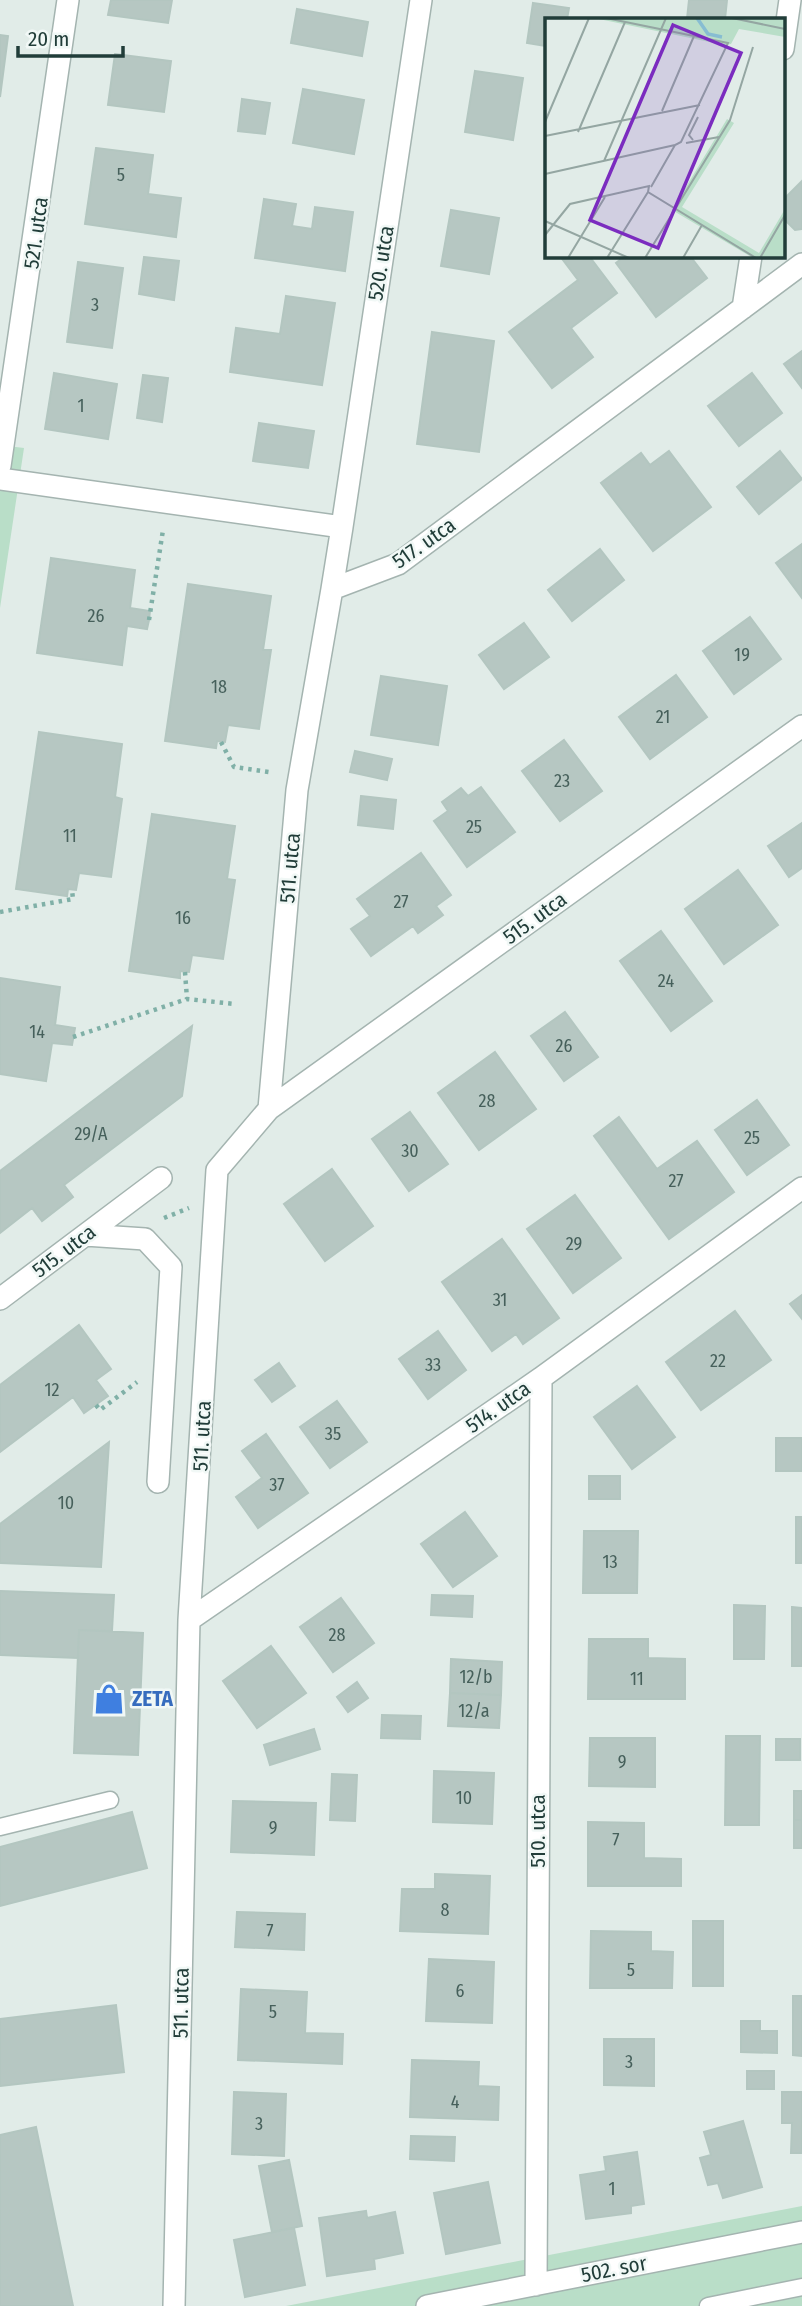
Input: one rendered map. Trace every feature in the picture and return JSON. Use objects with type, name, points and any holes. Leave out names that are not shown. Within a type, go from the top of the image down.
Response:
[{"type":"street","name":"521. utca","points":[[0,466],[68,0]]},
{"type":"street","name":"520. utca","points":[[342,527],[421,0]]},
{"type":"street","points":[[784,42],[790,0]]},
{"type":"street","points":[[743,307],[751,257]]},
{"type":"street","name":"517. utca","points":[[332,589],[398,564],[802,264]]},
{"type":"street","points":[[0,479],[342,527],[332,589]]},
{"type":"street","name":"511. utca","points":[[174,2306],[189,1620],[217,1170],[268,1109],[297,790],[332,589]]},
{"type":"street","name":"515. utca","points":[[268,1109],[802,726]]},
{"type":"street","name":"515. utca","points":[[0,1299],[161,1178]]},
{"type":"street","name":"514. utca","points":[[189,1620],[541,1378],[802,1188]]},
{"type":"street","name":"511. utca","points":[[85,1235],[145,1239],[171,1268],[158,1482]]},
{"type":"street","name":"510. utca","points":[[536,2285],[541,1378]]},
{"type":"street","name":"502. sor","points":[[427,2306],[802,2232]]},
{"type":"lane","points":[[0,1827],[110,1800]]},
{"type":"lane","points":[[708,2306],[802,2287]]},
{"type":"path","points":[[149,620],[163,529]]},
{"type":"path","points":[[221,741],[234,767],[269,772]]},
{"type":"path","points":[[0,912],[73,899],[72,890]]},
{"type":"path","points":[[185,972],[187,999]]},
{"type":"path","points":[[73,1037],[187,999],[235,1004]]},
{"type":"path","points":[[96,1405],[100,1409],[145,1377]]},
{"type":"green space","points":[[0,445],[24,448],[0,608]]},
{"type":"green space","points":[[802,2206],[802,2306],[286,2306]]},
{"type":"building","points":[[111,0],[172,0],[168,23],[108,15]]},
{"type":"building","points":[[689,0],[727,0],[725,18],[687,18]]},
{"type":"building","points":[[533,3],[569,8],[567,18],[545,18],[545,46],[527,43]]},
{"type":"building","points":[[297,9],[368,22],[362,56],[291,43]]},
{"type":"building","points":[[0,35],[8,36],[0,97]]},
{"type":"building","points":[[115,54],[171,61],[164,112],[108,105]]},
{"type":"building","points":[[475,71],[523,78],[513,140],[465,132]]},
{"type":"building","points":[[303,89],[364,100],[354,154],[293,143]]},
{"type":"building","points":[[242,99],[270,103],[265,134],[238,131]]},
{"type":"building","points":[[96,148],[153,155],[148,194],[181,198],[176,237],[85,224]]},
{"type":"building","points":[[802,181],[802,229],[795,230],[784,219],[784,199]]},
{"type":"building","points":[[264,199],[296,204],[292,226],[312,229],[315,207],[353,212],[345,271],[255,258]]},
{"type":"building","points":[[451,210],[499,218],[489,274],[441,266]]},
{"type":"building","points":[[144,257],[179,261],[174,300],[139,294]]},
{"type":"building","points":[[561,257],[590,257],[617,293],[571,328],[593,357],[552,388],[509,332],[578,280]]},
{"type":"building","points":[[624,257],[691,257],[707,278],[656,317],[616,263]]},
{"type":"building","points":[[78,262],[123,268],[112,348],[67,342]]},
{"type":"building","points":[[286,296],[335,303],[322,385],[230,372],[236,328],[280,334]]},
{"type":"building","points":[[432,332],[494,341],[479,452],[417,444]]},
{"type":"building","points":[[802,351],[802,388],[784,364]]},
{"type":"building","points":[[54,373],[117,384],[108,439],[45,429]]},
{"type":"building","points":[[752,373],[782,413],[739,446],[708,406]]},
{"type":"building","points":[[143,375],[168,378],[162,422],[137,418]]},
{"type":"building","points":[[259,423],[314,431],[308,468],[253,461]]},
{"type":"building","points":[[669,451],[711,507],[653,551],[601,483],[641,453],[650,465]]},
{"type":"building","points":[[780,451],[802,479],[759,514],[737,487]]},
{"type":"building","points":[[802,544],[802,598],[776,563]]},
{"type":"building","points":[[600,549],[624,580],[572,621],[548,590]]},
{"type":"building","points":[[51,558],[135,570],[130,608],[150,611],[149,620],[147,629],[127,626],[122,665],[37,653]]},
{"type":"building","points":[[188,584],[271,596],[263,650],[271,650],[259,729],[228,725],[225,742],[217,741],[216,748],[165,741]]},
{"type":"building","points":[[750,617],[781,659],[734,694],[703,651]]},
{"type":"building","points":[[524,623],[549,657],[504,689],[479,655]]},
{"type":"building","points":[[676,675],[707,717],[650,759],[619,717]]},
{"type":"building","points":[[381,676],[447,686],[438,745],[371,735]]},
{"type":"building","points":[[39,732],[122,744],[115,797],[122,799],[111,877],[79,873],[76,890],[68,889],[67,896],[16,889]]},
{"type":"building","points":[[564,740],[602,791],[560,821],[522,771]]},
{"type":"building","points":[[355,751],[392,759],[387,780],[350,772]]},
{"type":"building","points":[[481,787],[515,832],[467,867],[434,821],[448,811],[442,802],[461,788],[468,796]]},
{"type":"building","points":[[361,796],[396,800],[393,829],[358,825]]},
{"type":"building","points":[[152,814],[235,826],[227,879],[235,880],[223,959],[192,955],[189,972],[180,971],[180,978],[129,971]]},
{"type":"building","points":[[802,823],[802,868],[789,877],[768,846]]},
{"type":"building","points":[[421,853],[451,895],[436,906],[443,915],[418,933],[413,926],[371,956],[351,929],[370,916],[357,899]]},
{"type":"building","points":[[738,870],[778,925],[724,964],[685,909]]},
{"type":"building","points":[[661,931],[712,1001],[671,1031],[620,961]]},
{"type":"building","points":[[0,978],[60,987],[55,1025],[75,1028],[72,1045],[52,1043],[46,1081],[0,1074]]},
{"type":"building","points":[[565,1012],[598,1057],[564,1081],[531,1036]]},
{"type":"building","points":[[192,1026],[182,1096],[64,1185],[73,1197],[42,1221],[32,1208],[0,1233],[0,1171]]},
{"type":"building","points":[[495,1052],[536,1109],[479,1150],[438,1093]]},
{"type":"building","points":[[757,1100],[789,1145],[747,1175],[715,1130]]},
{"type":"building","points":[[410,1112],[448,1164],[409,1191],[372,1139]]},
{"type":"building","points":[[619,1117],[657,1169],[697,1141],[734,1192],[669,1239],[594,1136]]},
{"type":"building","points":[[332,1169],[373,1226],[325,1261],[284,1204]]},
{"type":"building","points":[[575,1195],[621,1258],[573,1293],[527,1229]]},
{"type":"building","points":[[502,1239],[559,1318],[523,1344],[516,1334],[492,1351],[442,1282]]},
{"type":"building","points":[[802,1295],[802,1319],[790,1304]]},
{"type":"building","points":[[735,1311],[771,1360],[701,1410],[666,1362]]},
{"type":"building","points":[[79,1325],[111,1369],[96,1380],[108,1396],[84,1413],[73,1397],[0,1452],[0,1385]]},
{"type":"building","points":[[438,1331],[466,1370],[428,1399],[399,1359]]},
{"type":"building","points":[[279,1363],[295,1386],[272,1402],[255,1380]]},
{"type":"building","points":[[637,1386],[675,1437],[632,1469],[594,1417]]},
{"type":"building","points":[[337,1401],[367,1442],[330,1468],[300,1427]]},
{"type":"building","points":[[266,1434],[308,1493],[258,1528],[236,1497],[262,1478],[242,1451]]},
{"type":"building","points":[[776,1438],[802,1438],[802,1471],[776,1471]]},
{"type":"building","points":[[109,1442],[101,1567],[0,1563],[0,1524]]},
{"type":"building","points":[[589,1476],[620,1476],[620,1499],[589,1499]]},
{"type":"building","points":[[465,1512],[497,1556],[453,1587],[421,1544]]},
{"type":"building","points":[[796,1517],[802,1517],[802,1563],[796,1563]]},
{"type":"building","points":[[584,1531],[638,1531],[637,1593],[583,1593]]},
{"type":"building","points":[[0,1591],[114,1595],[112,1631],[79,1630],[78,1658],[0,1655]]},
{"type":"building","points":[[432,1595],[473,1596],[472,1617],[431,1615]]},
{"type":"building","points":[[341,1598],[374,1643],[333,1672],[300,1627]]},
{"type":"building","points":[[734,1605],[765,1606],[764,1659],[734,1659]]},
{"type":"building","points":[[792,1607],[802,1608],[802,1666],[792,1666]]},
{"type":"building","points":[[79,1630],[143,1633],[138,1755],[74,1753]]},
{"type":"building","points":[[589,1639],[648,1639],[648,1658],[685,1659],[685,1699],[588,1699]]},
{"type":"building","points":[[271,1646],[306,1693],[257,1728],[223,1681]]},
{"type":"building","points":[[451,1659],[502,1662],[501,1695],[450,1693]]},
{"type":"building","points":[[357,1682],[368,1698],[348,1712],[337,1697]]},
{"type":"building","points":[[450,1693],[501,1695],[499,1728],[448,1726]]},
{"type":"building","points":[[382,1715],[421,1716],[420,1739],[381,1738]]},
{"type":"building","points":[[314,1729],[320,1749],[270,1765],[264,1745]]},
{"type":"building","points":[[726,1736],[760,1736],[759,1825],[725,1825]]},
{"type":"building","points":[[590,1738],[655,1738],[655,1787],[589,1786]]},
{"type":"building","points":[[776,1739],[800,1739],[800,1760],[776,1760]]},
{"type":"building","points":[[434,1771],[494,1773],[492,1824],[433,1822]]},
{"type":"building","points":[[332,1774],[357,1775],[355,1821],[330,1820]]},
{"type":"building","points":[[794,1791],[802,1791],[802,1820],[794,1820]]},
{"type":"building","points":[[233,1801],[316,1803],[314,1855],[231,1852]]},
{"type":"building","points":[[132,1812],[147,1868],[0,1906],[0,1847]]},
{"type":"building","points":[[794,1820],[802,1820],[802,1848],[794,1848]]},
{"type":"building","points":[[588,1822],[644,1823],[644,1858],[681,1859],[681,1886],[588,1886]]},
{"type":"building","points":[[435,1874],[490,1876],[488,1934],[400,1931],[402,1889],[435,1889]]},
{"type":"building","points":[[237,1912],[305,1914],[304,1950],[235,1947]]},
{"type":"building","points":[[693,1921],[723,1921],[723,1986],[693,1986]]},
{"type":"building","points":[[591,1931],[651,1932],[651,1951],[673,1952],[672,1988],[590,1988]]},
{"type":"building","points":[[429,1959],[494,1962],[492,2023],[426,2021]]},
{"type":"building","points":[[241,1989],[307,1992],[305,2033],[343,2034],[342,2064],[238,2060]]},
{"type":"building","points":[[793,1996],[802,1996],[802,2056],[793,2055]]},
{"type":"building","points":[[116,2005],[124,2072],[0,2086],[0,2019]]},
{"type":"building","points":[[741,2021],[760,2021],[760,2031],[777,2031],[777,2053],[741,2052]]},
{"type":"building","points":[[604,2039],[654,2039],[654,2086],[604,2085]]},
{"type":"building","points":[[412,2060],[479,2062],[478,2086],[499,2087],[498,2120],[410,2117]]},
{"type":"building","points":[[747,2071],[774,2071],[774,2089],[747,2089]]},
{"type":"building","points":[[234,2092],[286,2094],[284,2156],[232,2154]]},
{"type":"building","points":[[782,2092],[802,2092],[802,2153],[791,2153],[792,2123],[782,2123]]},
{"type":"building","points":[[743,2121],[762,2187],[723,2198],[718,2183],[708,2185],[700,2158],[711,2155],[704,2132]]},
{"type":"building","points":[[36,2127],[73,2306],[0,2306],[0,2135]]},
{"type":"building","points":[[411,2136],[455,2137],[454,2161],[410,2159]]},
{"type":"building","points":[[637,2152],[644,2204],[631,2206],[631,2213],[586,2219],[580,2175],[606,2171],[604,2157]]},
{"type":"building","points":[[289,2160],[302,2226],[272,2232],[259,2166]]},
{"type":"building","points":[[488,2182],[500,2243],[446,2254],[434,2193]]},
{"type":"building","points":[[366,2211],[367,2218],[395,2212],[403,2253],[374,2259],[375,2269],[327,2276],[319,2218]]},
{"type":"building","points":[[294,2228],[305,2285],[245,2297],[234,2240]]},
{"type":"place","name":"ZETA","points":[[109,1699]]}]
